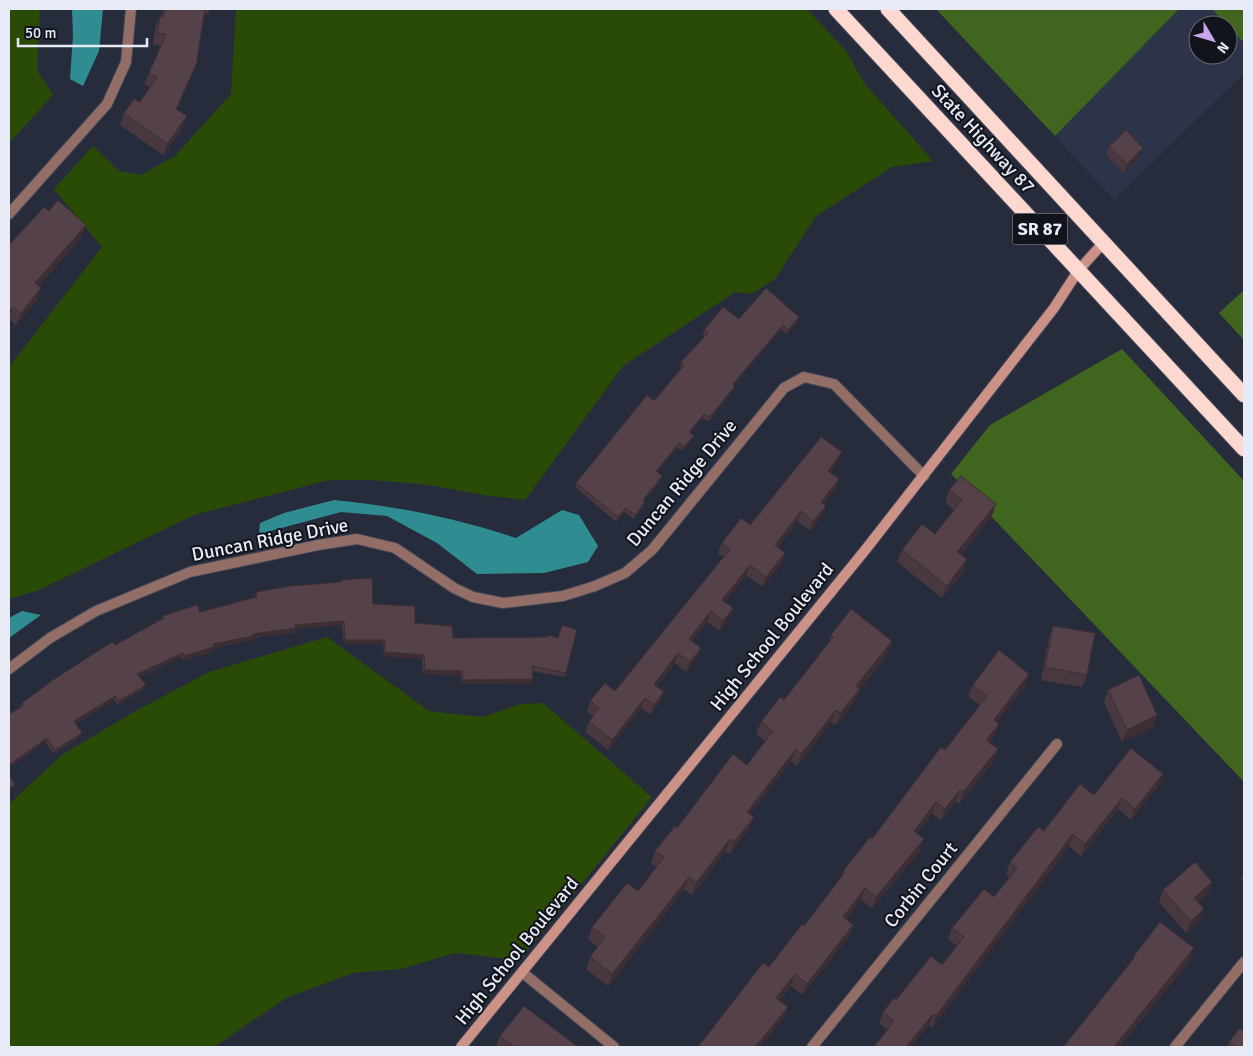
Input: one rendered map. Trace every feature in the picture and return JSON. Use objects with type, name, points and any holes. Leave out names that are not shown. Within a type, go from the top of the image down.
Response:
[{"type":"highway","name":"State Highway 87","points":[[836,9],[1244,449]]},
{"type":"highway","name":"SR 87","points":[[888,9],[1244,395]]},
{"type":"street","points":[[9,214],[107,104],[126,62],[131,9]]},
{"type":"street","name":"High School Boulevard","points":[[461,1047],[523,973],[924,476],[1054,308],[1078,271],[1103,243]]},
{"type":"street","name":"Duncan Ridge Drive","points":[[9,669],[50,638],[96,611],[190,572],[318,545],[357,539],[394,548],[454,588],[473,597],[503,603],[563,596],[596,586],[625,573],[652,550],[784,388],[804,377],[834,384],[924,476]]},
{"type":"street","name":"Corbin Court","points":[[812,1047],[1057,744]]},
{"type":"street","points":[[1175,1047],[1244,962]]},
{"type":"street","points":[[523,973],[614,1047]]},
{"type":"shaded area","points":[[9,9],[40,9],[37,70],[53,95],[9,143]]},
{"type":"shaded area","points":[[72,9],[103,9],[99,51],[83,86],[70,79],[73,35]]},
{"type":"shaded area","points":[[236,9],[807,9],[847,52],[864,83],[933,161],[892,167],[816,216],[775,279],[751,294],[735,292],[623,366],[525,500],[489,496],[429,485],[372,480],[329,480],[194,515],[39,590],[9,599],[9,367],[102,247],[54,189],[93,146],[119,171],[141,175],[175,156],[231,94]]},
{"type":"shaded area","points":[[936,9],[1179,9],[1055,136]]},
{"type":"shaded area","points":[[1179,9],[1212,9],[1218,15],[1188,15],[1188,65],[1238,65],[1238,37],[1244,43],[1244,73],[1114,200],[1055,136]]},
{"type":"shaded area","points":[[1212,9],[1244,9],[1244,43],[1238,37],[1238,15],[1218,15]]},
{"type":"shaded area","points":[[1244,290],[1244,340],[1219,313]]},
{"type":"shaded area","points":[[1122,349],[1244,481],[1244,782],[951,474],[990,425]]},
{"type":"shaded area","points":[[334,500],[426,514],[471,524],[516,538],[562,510],[579,515],[598,546],[588,562],[544,573],[477,574],[437,543],[387,516],[341,512],[259,534],[260,523],[284,513]]},
{"type":"shaded area","points":[[22,611],[41,615],[9,638],[9,618]]},
{"type":"shaded area","points":[[327,637],[429,711],[483,717],[520,704],[543,703],[652,797],[520,960],[455,953],[401,969],[353,973],[288,997],[214,1047],[9,1047],[9,804],[63,754],[132,713],[209,672]]},
{"type":"building","points":[[165,9],[205,9],[198,60],[176,109],[187,116],[167,144],[124,113],[134,99],[140,102],[157,77],[149,73],[166,34],[157,33],[160,17],[163,17]]},
{"type":"building","points":[[1126,130],[1143,148],[1127,164],[1109,147]]},
{"type":"building","points":[[58,200],[86,225],[35,283],[41,288],[21,313],[13,307],[9,312],[9,245],[44,207],[49,211]]},
{"type":"building","points":[[766,288],[799,317],[788,330],[783,325],[733,384],[735,386],[710,417],[704,414],[689,432],[694,436],[684,447],[679,443],[656,471],[662,476],[643,500],[645,502],[635,515],[626,508],[618,517],[576,483],[647,395],[654,401],[684,365],[681,362],[708,333],[704,330],[723,307],[739,319]]},
{"type":"building","points":[[821,437],[842,452],[828,471],[839,479],[821,502],[826,506],[813,521],[801,511],[775,545],[785,553],[766,577],[750,565],[722,600],[733,608],[723,621],[711,611],[689,639],[701,648],[690,662],[678,653],[654,684],[664,692],[654,705],[645,698],[612,740],[589,722],[599,708],[590,701],[605,683],[615,691],[730,549],[722,543],[741,518],[750,525]]},
{"type":"building","points":[[961,476],[996,504],[957,552],[967,559],[947,586],[902,550],[922,524],[935,534],[962,500],[949,490]]},
{"type":"building","points":[[372,578],[373,604],[415,606],[415,623],[452,626],[453,638],[548,637],[548,635],[558,638],[562,625],[577,630],[566,673],[532,666],[533,679],[463,680],[462,671],[425,670],[424,655],[385,652],[385,640],[345,640],[344,621],[295,625],[296,628],[253,634],[253,636],[213,644],[214,647],[184,656],[183,653],[137,674],[146,685],[119,701],[115,696],[74,721],[82,733],[55,750],[47,738],[9,765],[9,714],[23,706],[22,703],[53,680],[112,642],[115,645],[164,618],[163,616],[197,605],[200,612],[257,597],[256,592],[291,586]]},
{"type":"building","points":[[851,609],[892,641],[856,686],[860,689],[840,713],[836,710],[801,754],[796,749],[747,812],[754,817],[734,842],[730,839],[696,883],[689,877],[612,974],[590,957],[605,937],[592,927],[627,883],[638,891],[664,857],[655,851],[675,826],[677,828],[733,754],[747,765],[773,731],[761,722],[780,697],[784,700],[833,637],[831,635]]},
{"type":"building","points":[[1053,626],[1095,633],[1087,675],[1045,667]]},
{"type":"building","points":[[999,650],[1029,674],[994,720],[999,724],[986,740],[998,749],[963,792],[960,790],[945,809],[936,802],[914,831],[924,839],[876,897],[865,888],[843,917],[853,925],[807,984],[795,974],[776,998],[788,1007],[755,1047],[698,1047],[763,963],[769,967],[802,924],[804,926],[845,872],[843,871],[870,837],[872,839],[941,747],[945,750],[987,696],[973,685]]},
{"type":"building","points":[[1139,675],[1157,715],[1127,730],[1108,690]]},
{"type":"building","points":[[1131,748],[1163,774],[1135,809],[1122,798],[1085,844],[1073,834],[936,1016],[933,1014],[906,1047],[874,1047],[894,1021],[883,1012],[894,998],[896,1000],[931,956],[942,965],[964,937],[952,928],[984,889],[994,897],[1017,868],[1010,862],[1038,827],[1044,831],[1080,784],[1094,795]]},
{"type":"building","points":[[9,775],[15,785],[9,788]]},
{"type":"building","points":[[1195,862],[1212,882],[1194,898],[1204,909],[1191,921],[1163,890]]},
{"type":"building","points":[[1160,922],[1194,948],[1114,1047],[1065,1047],[1064,1046]]},
{"type":"building","points":[[524,1006],[578,1047],[515,1047],[500,1036]]},
{"type":"building","points":[[1240,1028],[1244,1032],[1244,1047],[1236,1047],[1229,1042]]}]
